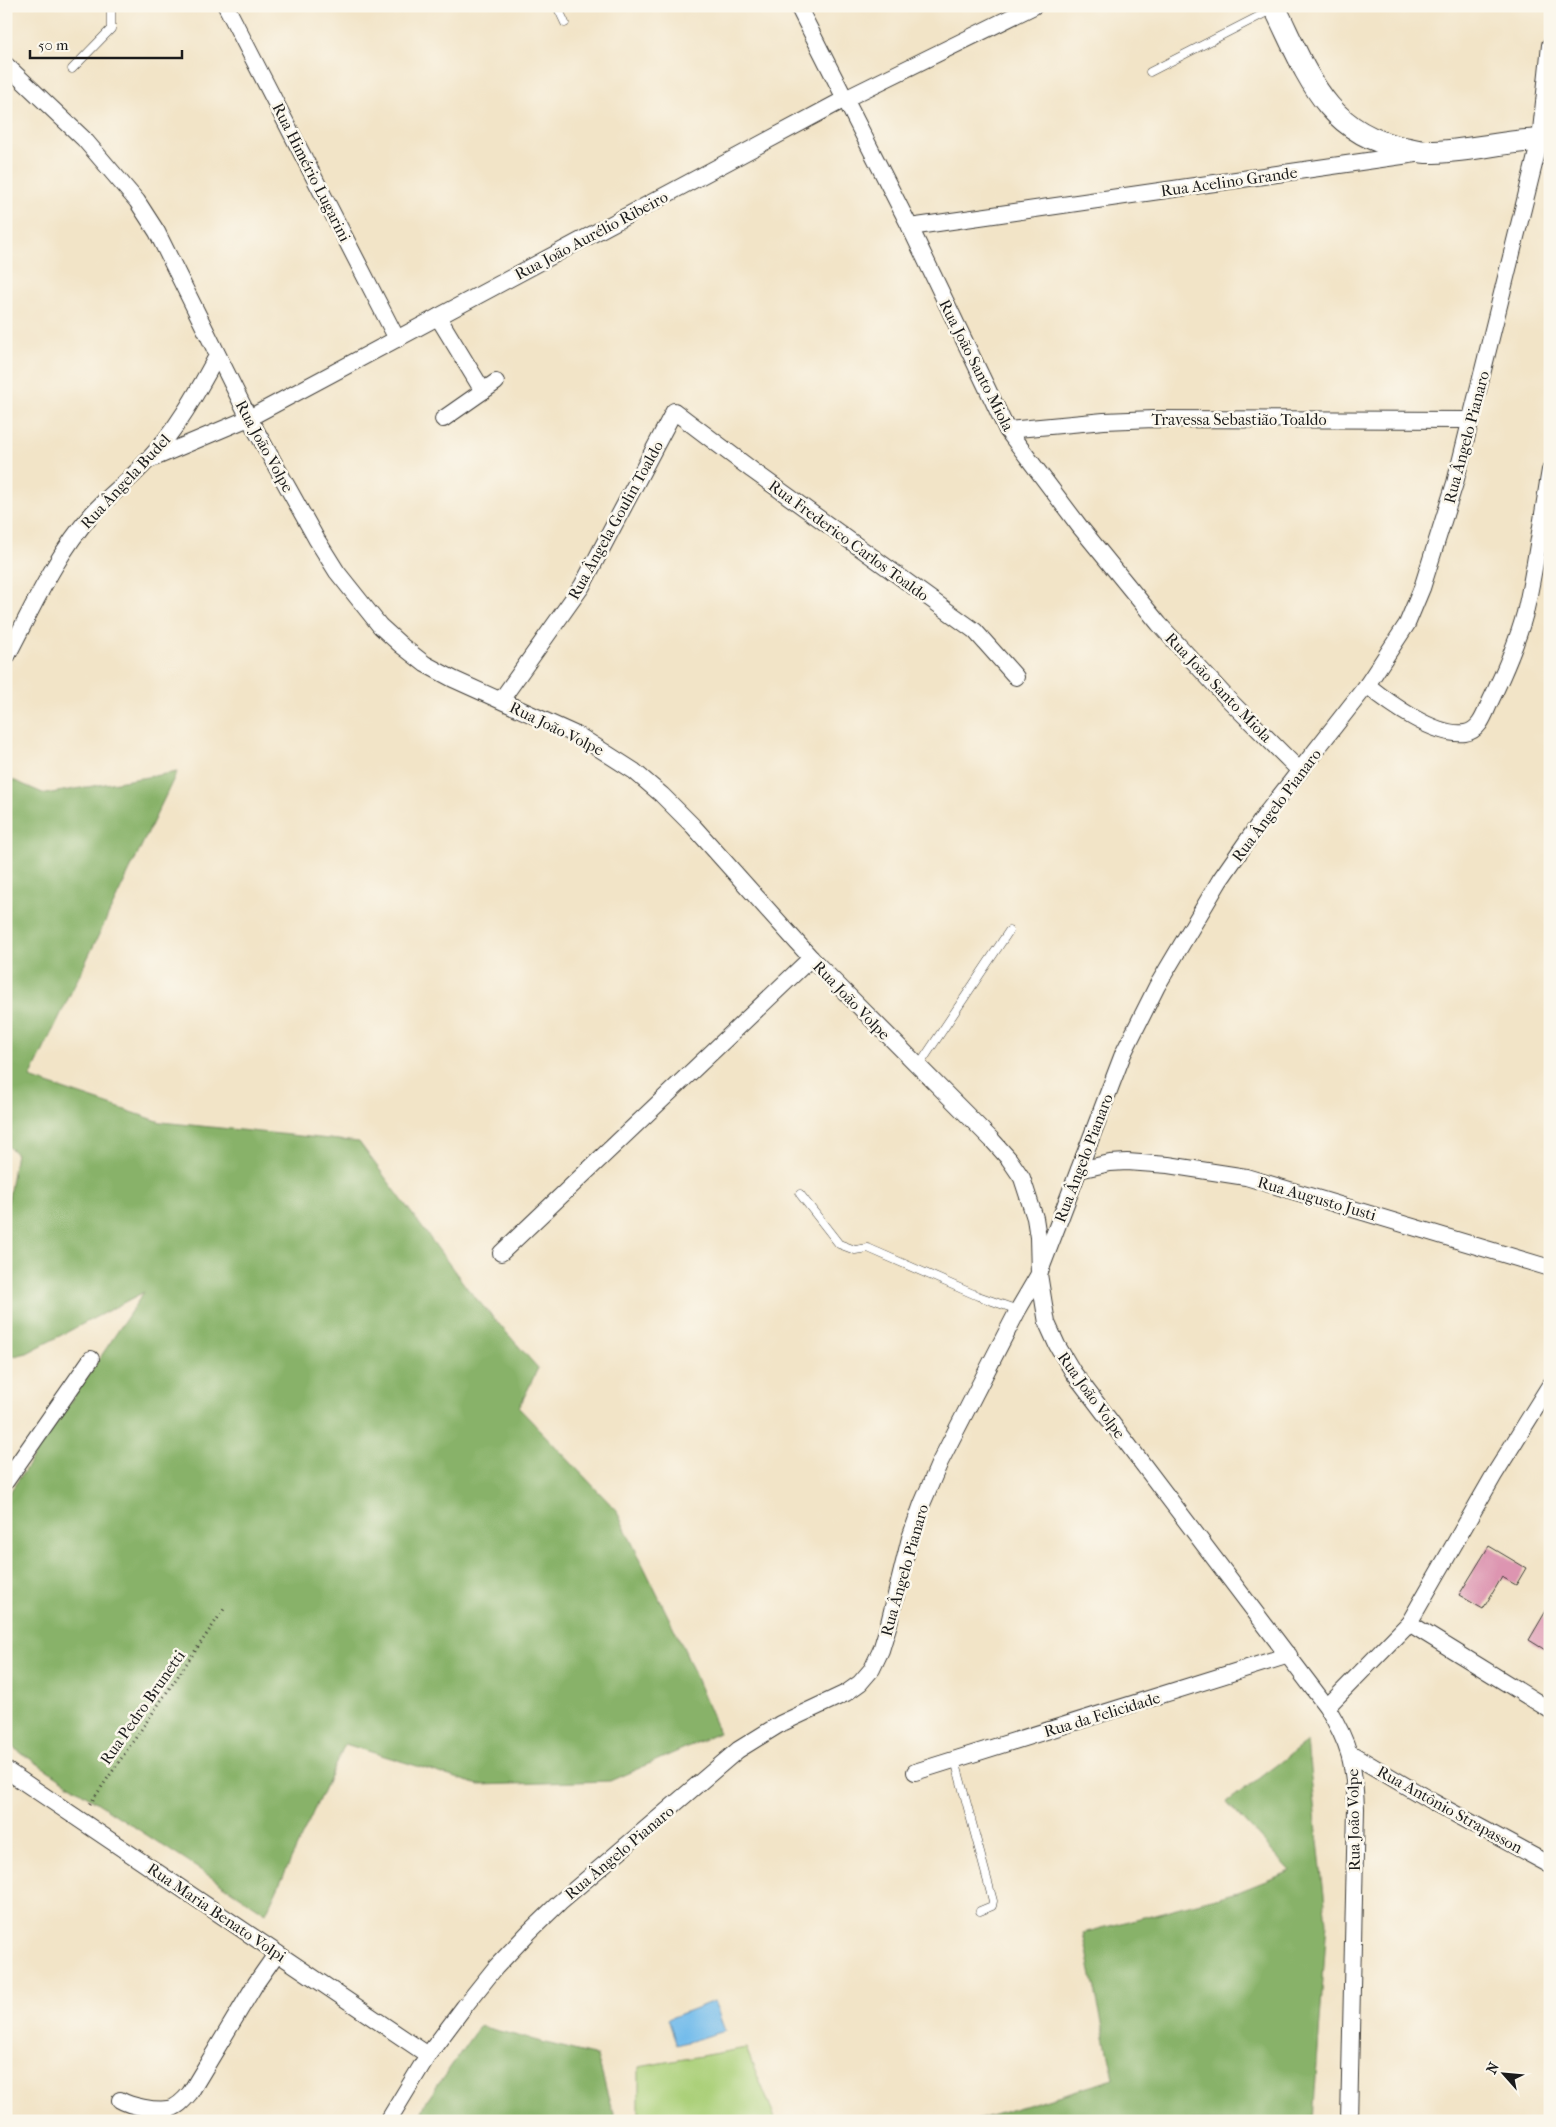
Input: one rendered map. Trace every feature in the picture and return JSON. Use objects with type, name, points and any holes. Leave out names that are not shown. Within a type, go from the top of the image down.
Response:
[{"type":"street","name":"Rua João Santo Miola","points":[[798,6],[910,227],[1007,430],[1080,527],[1159,624],[1227,698],[1300,771]]},
{"type":"street","name":"Rua João Aurélio Ribeiro","points":[[147,461],[248,418],[845,99],[1034,6]]},
{"type":"street","points":[[1274,7],[1314,86],[1328,106],[1345,124],[1364,136],[1387,145],[1428,152]]},
{"type":"street","name":"Rua Himério Lugarini","points":[[230,8],[397,339]]},
{"type":"street","name":"Rua Ângelo Pianaro","points":[[388,2121],[428,2055],[496,1967],[560,1902],[738,1750],[780,1724],[846,1694],[860,1683],[872,1669],[881,1650],[888,1627],[910,1538],[922,1504],[940,1462],[1018,1310],[1039,1274],[1122,1054],[1157,986],[1220,880],[1268,811],[1367,685],[1406,624],[1422,588],[1440,533],[1545,140],[1550,45]]},
{"type":"street","name":"Rua João Volpe","points":[[6,65],[84,139],[137,201],[158,232],[248,418],[322,548],[359,601],[380,626],[425,664],[581,737],[634,771],[662,795],[693,826],[811,958],[992,1140],[1022,1178],[1035,1218],[1039,1274],[1047,1323],[1057,1345],[1073,1372],[1327,1706],[1340,1729],[1350,1753],[1355,1778],[1356,1808],[1349,2121]]},
{"type":"street","name":"Rua Acelino Grande","points":[[910,227],[1428,152],[1545,140]]},
{"type":"street","points":[[438,317],[489,387],[443,419]]},
{"type":"street","name":"Rua Ângela Budel","points":[[6,658],[41,591],[77,533],[114,491],[147,461],[188,408],[217,356]]},
{"type":"street","name":"Rua Frederico Carlos Toaldo","points":[[674,411],[752,470],[975,631],[1016,678]]},
{"type":"street","name":"Rua Ângela Goulin Toaldo","points":[[501,700],[582,586],[674,411]]},
{"type":"street","name":"Travessa Sebastião Toaldo","points":[[1007,430],[1104,421],[1154,419],[1471,420]]},
{"type":"street","points":[[1367,685],[1403,712],[1426,723],[1452,732],[1466,733],[1475,729],[1499,683],[1524,614],[1550,470]]},
{"type":"street","points":[[501,1253],[811,958]]},
{"type":"street","name":"Rua Augusto Justi","points":[[1079,1170],[1110,1163],[1127,1162],[1168,1165],[1246,1177],[1550,1268]]},
{"type":"street","points":[[6,1481],[91,1359]]},
{"type":"street","points":[[1327,1706],[1409,1623],[1494,1475],[1550,1385]]},
{"type":"street","points":[[1409,1623],[1550,1710]]},
{"type":"street","name":"Rua da Felicidade","points":[[915,1772],[1289,1655]]},
{"type":"street","name":"Rua Antônio Strapasson","points":[[1350,1753],[1433,1802],[1550,1865]]},
{"type":"street","name":"Rua Maria Benato Volpi","points":[[6,1770],[428,2055]]},
{"type":"street","points":[[120,2100],[128,2105],[168,2109],[182,2103],[277,1953]]},
{"type":"lane","points":[[72,69],[111,29],[111,6]]},
{"type":"lane","points":[[557,6],[565,23]]},
{"type":"lane","points":[[1150,72],[1274,7]]},
{"type":"lane","points":[[918,1067],[1009,932]]},
{"type":"lane","points":[[800,1194],[839,1244],[854,1250],[868,1248],[978,1296],[1018,1310]]},
{"type":"lane","points":[[955,1760],[994,1901],[992,1906],[980,1911]]},
{"type":"path","name":"Rua Pedro Brunetti","points":[[80,1819],[224,1609]]},
{"type":"green space","points":[[177,772],[30,1078],[161,1122],[359,1142],[467,1288],[538,1368],[519,1408],[616,1510],[686,1653],[719,1733],[610,1781],[479,1785],[345,1744],[266,1913],[6,1743],[6,1498],[144,1292],[27,1353],[6,1358],[6,1201],[8,1202],[16,1153],[6,1145],[6,777],[45,794]]},
{"type":"green space","points":[[1307,1742],[1327,1922],[1313,2121],[974,2121],[1114,2079],[1083,1933],[1238,1892],[1291,1871],[1227,1802]]},
{"type":"green space","points":[[479,2026],[597,2056],[615,2121],[418,2121],[426,2102]]},
{"type":"green space","points":[[746,2048],[776,2121],[639,2121],[639,2067]]},
{"type":"water","points":[[714,2001],[725,2031],[677,2045],[668,2019]]},
{"type":"building","points":[[1489,1546],[1526,1568],[1516,1585],[1502,1577],[1483,1609],[1459,1595]]},
{"type":"building","points":[[1550,1604],[1550,1653],[1529,1640]]}]
